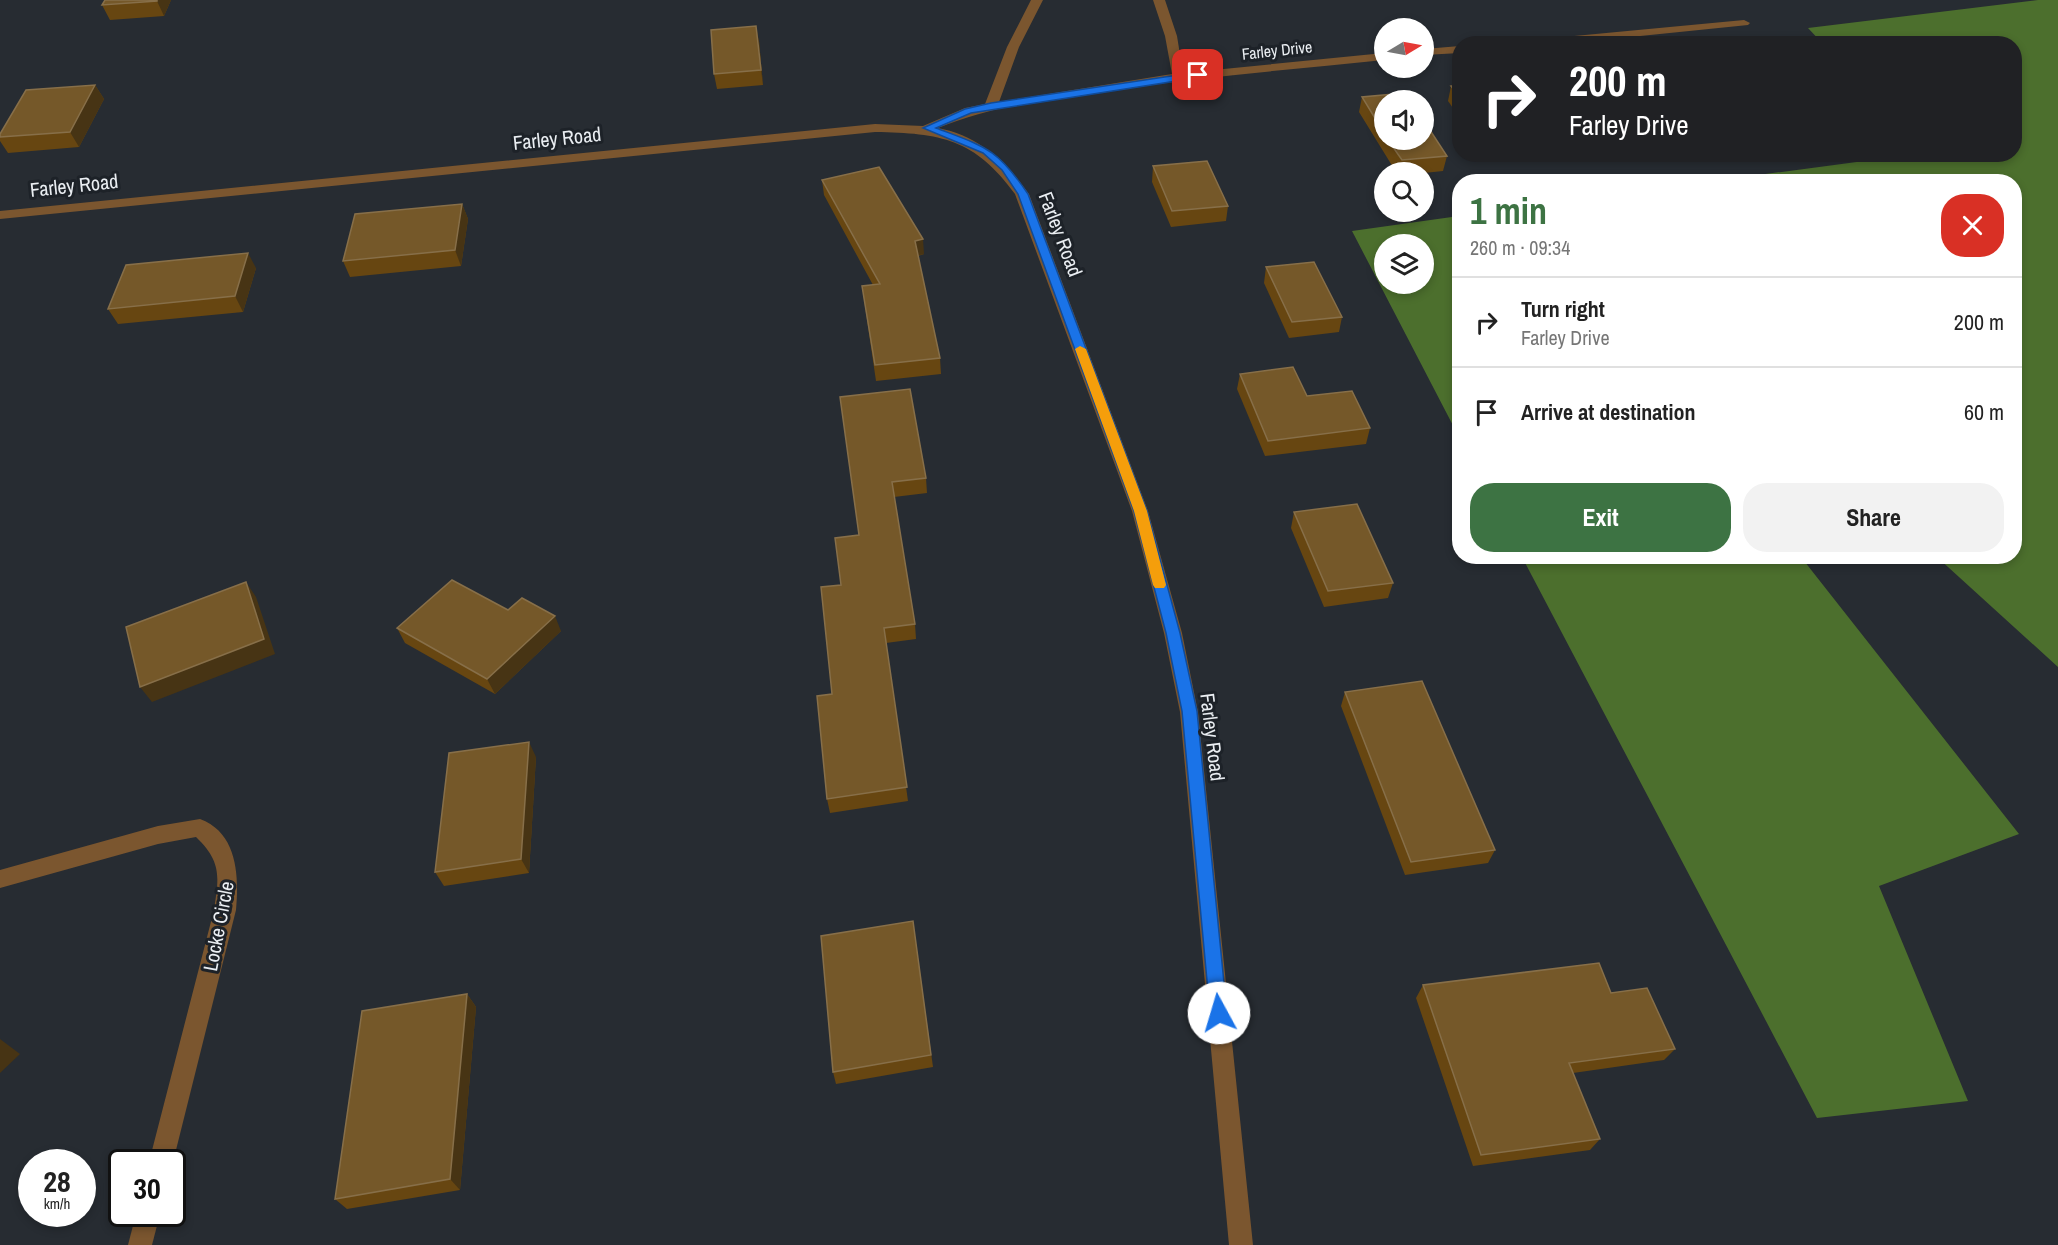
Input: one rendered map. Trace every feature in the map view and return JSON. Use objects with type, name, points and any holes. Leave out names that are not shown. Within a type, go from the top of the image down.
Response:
[{"type":"street","points":[[991,106],[1013,47],[1037,0]]},
{"type":"street","points":[[1159,0],[1171,36],[1178,77]]},
{"type":"street","points":[[1605,36],[1744,23]]},
{"type":"street","points":[[1434,51],[1452,50]]},
{"type":"street","name":"Farley Drive","points":[[928,128],[969,111],[991,106],[1178,77],[1374,57]]},
{"type":"street","name":"Farley Road","points":[[0,215],[875,129],[928,128],[986,151],[1005,168],[1023,194],[1140,511],[1173,633],[1190,711],[1241,1245]]},
{"type":"street","name":"Locke Circle","points":[[0,879],[158,835],[200,828],[221,848],[230,873],[225,910],[164,1149]]},
{"type":"street","points":[[140,1245],[145,1227]]},
{"type":"green space","points":[[2038,0],[2058,0],[2058,667],[1945,564],[2022,564],[2022,174],[1766,174],[1856,162],[2022,162],[2022,36],[1815,36],[1808,28]]},
{"type":"green space","points":[[1452,217],[1452,424],[1385,294],[1434,294],[1434,234],[1374,234],[1374,273],[1352,231],[1417,222],[1434,222],[1434,220]]},
{"type":"green space","points":[[1526,564],[1807,564],[2019,834],[1879,886],[1968,1101],[1817,1118]]},
{"type":"building","points":[[105,0],[157,0],[157,1],[102,5]]},
{"type":"building","points":[[756,26],[761,70],[714,74],[711,30]]},
{"type":"building","points":[[95,85],[70,132],[0,137],[26,90]]},
{"type":"building","points":[[1374,96],[1374,117],[1362,97]]},
{"type":"building","points":[[1434,136],[1447,156],[1402,160],[1395,150],[1434,150]]},
{"type":"building","points":[[1207,161],[1228,206],[1172,211],[1153,166]]},
{"type":"building","points":[[879,167],[923,239],[915,241],[940,358],[875,365],[862,286],[880,284],[822,180]]},
{"type":"building","points":[[462,204],[455,250],[343,261],[355,214]]},
{"type":"building","points":[[248,253],[235,296],[108,309],[126,265]]},
{"type":"building","points":[[1314,262],[1342,317],[1292,322],[1266,267]]},
{"type":"building","points":[[1293,367],[1307,396],[1352,391],[1370,428],[1268,441],[1240,374]]},
{"type":"building","points":[[910,389],[926,478],[892,482],[915,624],[884,628],[907,787],[827,799],[817,696],[832,694],[821,587],[841,585],[835,538],[859,535],[840,397]]},
{"type":"building","points":[[1357,504],[1393,583],[1328,591],[1294,512]]},
{"type":"building","points":[[452,580],[508,610],[522,598],[555,616],[487,679],[397,628]]},
{"type":"building","points":[[246,582],[264,639],[140,687],[126,627]]},
{"type":"building","points":[[1422,681],[1495,850],[1411,862],[1345,692]]},
{"type":"building","points":[[529,742],[521,859],[435,872],[449,753]]},
{"type":"building","points":[[913,921],[931,1055],[833,1072],[821,936]]},
{"type":"building","points":[[1599,963],[1611,993],[1647,988],[1675,1049],[1569,1063],[1600,1139],[1481,1155],[1423,985]]},
{"type":"building","points":[[467,994],[450,1179],[335,1199],[362,1011]]},
{"type":"slow traffic","points":[[1080,349],[1140,511],[1160,585]]},
{"type":"route","points":[[1198,75],[1083,90],[991,106],[969,111],[928,128],[962,139],[986,151],[1005,168],[1023,194],[1140,511],[1173,633],[1190,711],[1219,1013]]}]
